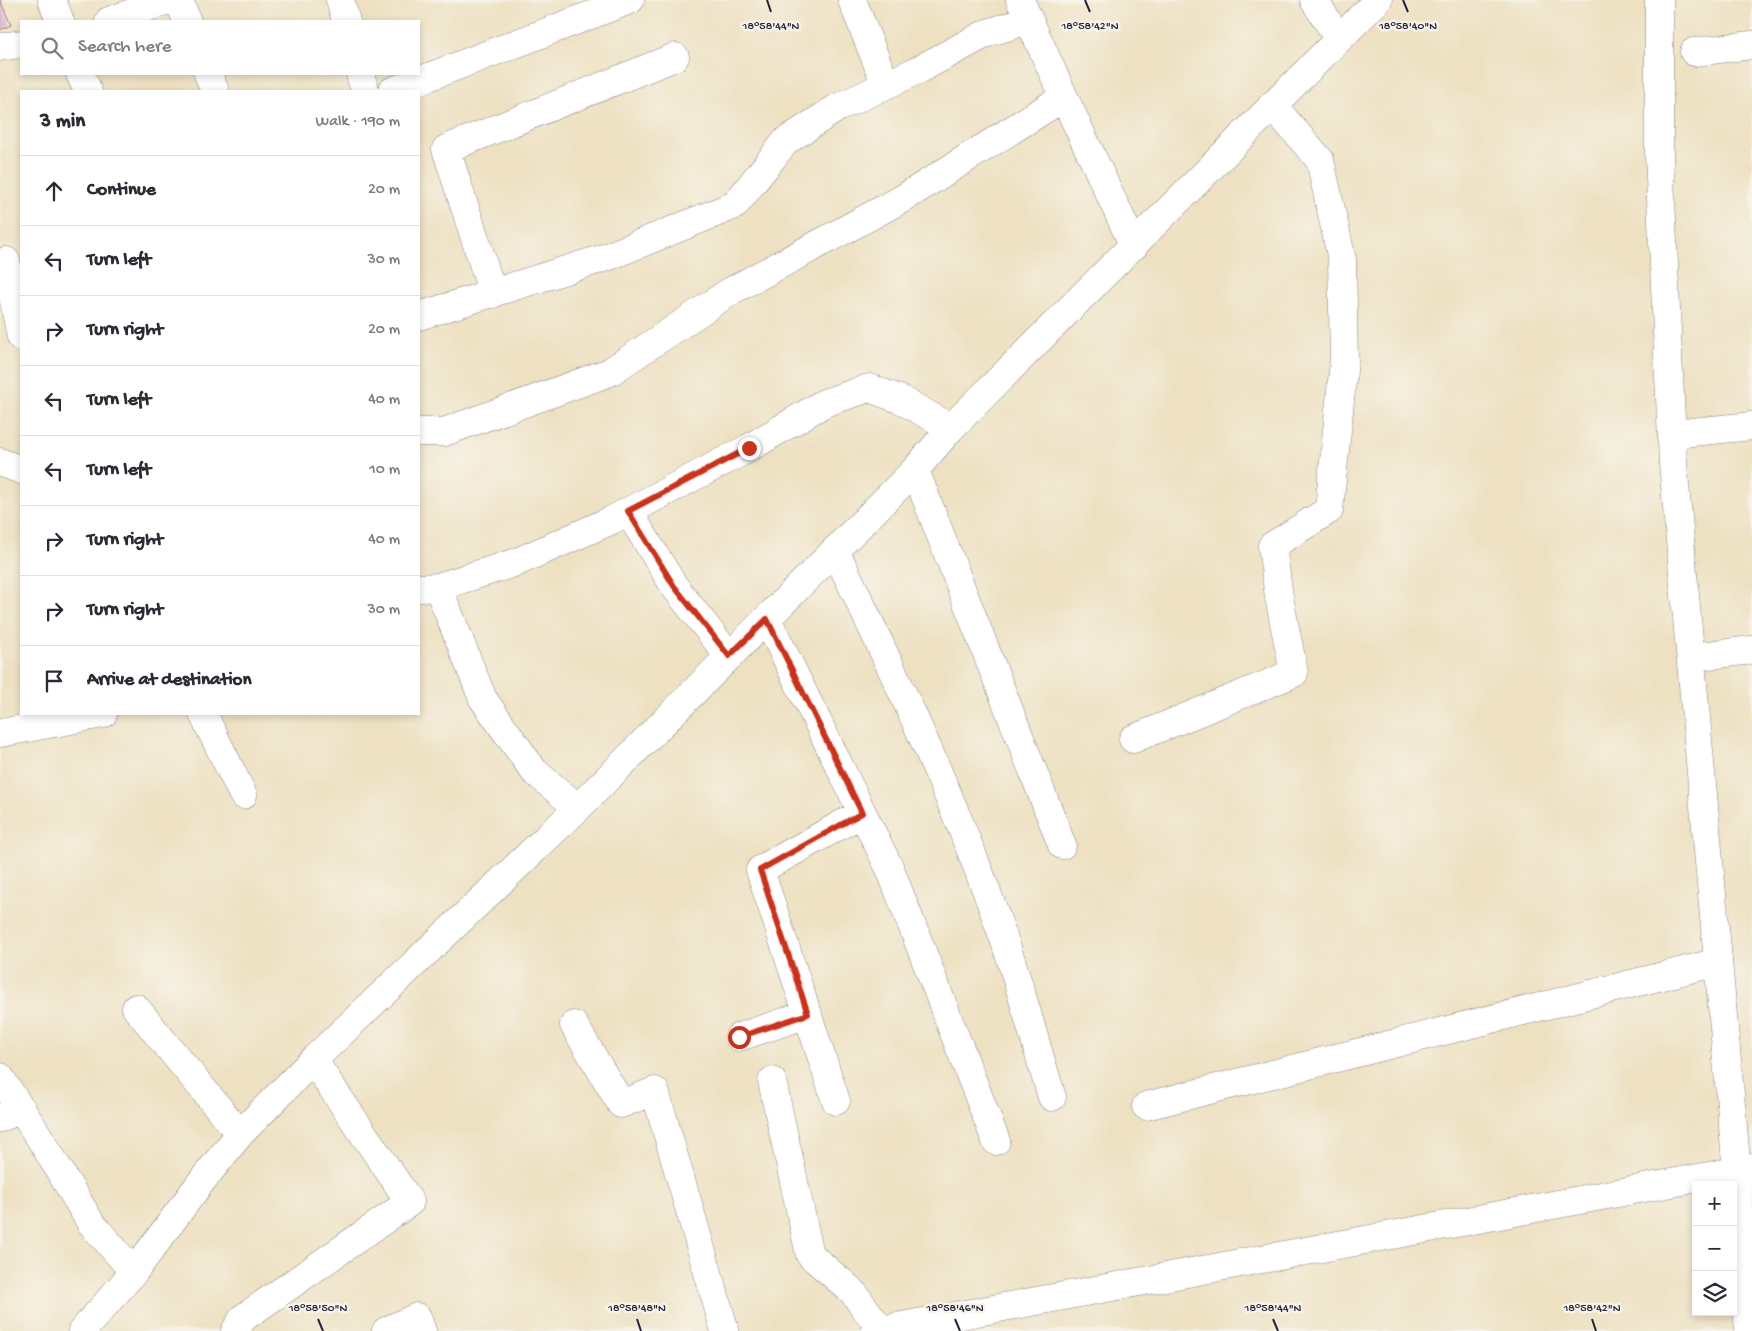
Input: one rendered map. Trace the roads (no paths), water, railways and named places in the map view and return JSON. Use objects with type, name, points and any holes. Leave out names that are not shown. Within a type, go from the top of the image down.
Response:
[{"type":"main road","points":[[52,0],[60,20]]},
{"type":"main road","points":[[112,20],[168,0]]},
{"type":"main road","points":[[179,0],[187,20]]},
{"type":"main road","points":[[340,0],[346,20]]},
{"type":"main road","points":[[395,90],[630,0]]},
{"type":"main road","points":[[852,0],[886,85]]},
{"type":"main road","points":[[1314,0],[1339,39]]},
{"type":"main road","points":[[82,1331],[134,1272],[201,1182],[240,1134],[313,1060],[578,808],[915,470],[951,428],[1378,0]]},
{"type":"main road","points":[[1659,0],[1659,155],[1672,434],[1718,962],[1745,1169],[1748,1331]]},
{"type":"main road","points":[[420,316],[607,258],[736,205],[786,141],[837,108],[920,69],[987,33],[1024,10],[1134,246]]},
{"type":"main road","points":[[0,47],[20,44]]},
{"type":"main road","points":[[1694,52],[1752,45]]},
{"type":"main road","points":[[492,294],[446,149],[675,57]]},
{"type":"main road","points":[[80,75],[88,90]]},
{"type":"main road","points":[[208,75],[215,90]]},
{"type":"main road","points":[[360,75],[365,90]]},
{"type":"main road","points":[[420,432],[444,432],[610,372],[732,291],[902,199],[1064,97]]},
{"type":"main road","points":[[1133,739],[1294,673],[1279,598],[1272,546],[1329,510],[1344,362],[1342,260],[1320,160],[1272,105]]},
{"type":"main road","points":[[6,261],[20,332]]},
{"type":"main road","points":[[578,808],[534,770],[483,699],[428,587],[517,562],[612,520],[749,448],[824,403],[869,388],[902,400],[951,428]]},
{"type":"main road","points":[[1672,434],[1752,426]]},
{"type":"main road","points":[[0,462],[20,470]]},
{"type":"main road","points":[[915,470],[1062,845]]},
{"type":"main road","points":[[628,511],[674,586],[729,656]]},
{"type":"main road","points":[[835,550],[897,679],[956,812],[1006,946],[1052,1097]]},
{"type":"main road","points":[[767,619],[890,869],[996,1141]]},
{"type":"main road","points":[[1691,657],[1752,650]]},
{"type":"main road","points":[[0,733],[98,715]]},
{"type":"main road","points":[[203,715],[243,796]]},
{"type":"main road","points":[[836,1101],[760,870],[862,813]]},
{"type":"main road","points":[[1146,1106],[1718,962]]},
{"type":"main road","points":[[136,1008],[240,1134]]},
{"type":"main road","points":[[739,1037],[808,1014]]},
{"type":"main road","points":[[574,1025],[621,1104],[655,1091],[726,1331]]},
{"type":"main road","points":[[235,1331],[243,1318],[410,1202],[313,1060]]},
{"type":"main road","points":[[0,1077],[11,1114],[91,1223],[134,1272]]},
{"type":"main road","points":[[772,1081],[810,1255],[853,1292],[878,1330],[1745,1169]]},
{"type":"main road","points":[[386,1331],[417,1317],[422,1331]]}]
